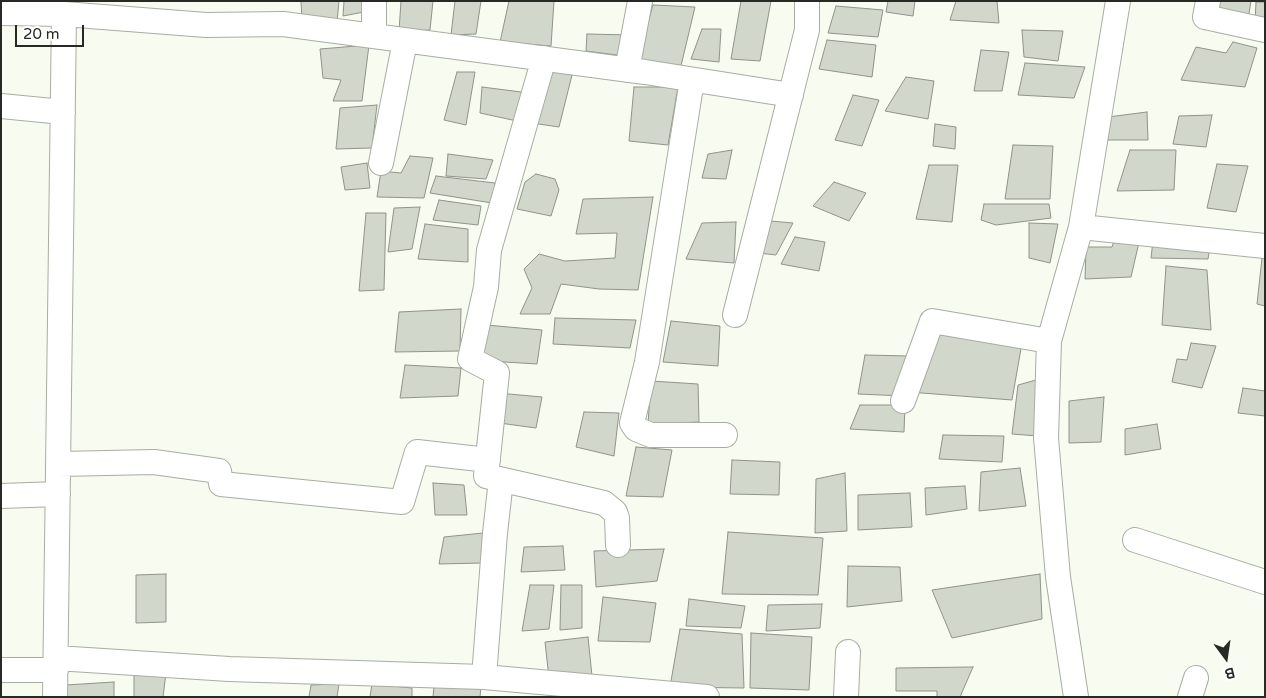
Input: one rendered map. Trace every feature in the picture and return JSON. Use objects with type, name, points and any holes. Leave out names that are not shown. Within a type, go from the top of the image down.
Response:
[{"type":"street","points":[[374,1],[374,36]]},
{"type":"street","points":[[628,70],[640,1]]},
{"type":"street","points":[[735,315],[807,30],[807,1]]},
{"type":"street","points":[[1076,697],[1058,577],[1046,438],[1049,341],[1081,227],[1118,1]]},
{"type":"street","points":[[1208,1],[1205,17],[1265,30]]},
{"type":"street","points":[[55,10],[63,112],[55,697]]},
{"type":"street","points":[[1,13],[55,10],[206,25],[283,24],[544,58],[791,95]]},
{"type":"street","points":[[381,163],[405,41]]},
{"type":"street","points":[[544,58],[488,250],[486,287],[470,359],[497,374],[486,476],[604,503],[615,512],[617,518],[618,546]]},
{"type":"street","points":[[692,80],[647,362],[632,423],[636,429],[651,435],[725,435]]},
{"type":"street","points":[[1,106],[63,112]]},
{"type":"street","points":[[1081,227],[1265,246]]},
{"type":"street","points":[[903,401],[932,321],[1049,341]]},
{"type":"street","points":[[59,464],[154,462],[219,471],[220,484],[402,502],[417,452],[488,460]]},
{"type":"street","points":[[484,677],[501,480]]},
{"type":"street","points":[[1,496],[58,494]]},
{"type":"street","points":[[1135,540],[1265,582]]},
{"type":"street","points":[[846,697],[848,652]]},
{"type":"street","points":[[1,670],[56,664],[484,677],[707,697]]},
{"type":"building","points":[[301,1],[339,1],[337,22],[302,20]]},
{"type":"building","points":[[344,1],[365,1],[364,12],[343,16]]},
{"type":"building","points":[[401,1],[433,1],[430,30],[399,31]]},
{"type":"building","points":[[455,1],[481,1],[476,34],[451,35]]},
{"type":"building","points":[[509,1],[554,1],[551,46],[500,42]]},
{"type":"building","points":[[741,1],[771,1],[760,61],[731,59]]},
{"type":"building","points":[[888,1],[915,1],[913,16],[886,12]]},
{"type":"building","points":[[956,1],[997,1],[999,23],[950,20]]},
{"type":"building","points":[[1213,1],[1251,1],[1248,20],[1210,14]]},
{"type":"building","points":[[1256,2],[1265,2],[1265,23],[1255,22]]},
{"type":"building","points":[[653,5],[695,7],[680,70],[637,61]]},
{"type":"building","points":[[836,6],[883,10],[878,37],[828,33]]},
{"type":"building","points":[[702,29],[721,29],[719,62],[691,59]]},
{"type":"building","points":[[1022,30],[1063,31],[1058,61],[1024,57]]},
{"type":"building","points":[[587,34],[630,35],[625,56],[586,51]]},
{"type":"building","points":[[827,40],[876,45],[872,77],[819,69]]},
{"type":"building","points":[[1233,42],[1257,48],[1245,87],[1181,80],[1196,47],[1226,53]]},
{"type":"building","points":[[369,45],[362,101],[333,101],[341,80],[323,78],[320,49]]},
{"type":"building","points":[[981,50],[1009,52],[1002,91],[974,91]]},
{"type":"building","points":[[1025,63],[1085,67],[1074,98],[1018,95]]},
{"type":"building","points":[[547,69],[572,75],[559,127],[532,123]]},
{"type":"building","points":[[457,72],[475,72],[466,125],[444,120]]},
{"type":"building","points":[[906,77],[934,81],[928,119],[885,111]]},
{"type":"building","points":[[482,87],[529,93],[517,121],[480,113]]},
{"type":"building","points":[[634,87],[678,87],[668,145],[629,141]]},
{"type":"building","points":[[853,95],[879,100],[862,146],[835,140]]},
{"type":"building","points":[[377,105],[372,148],[336,149],[340,108]]},
{"type":"building","points":[[1147,112],[1148,140],[1104,140],[1108,117]]},
{"type":"building","points":[[1212,115],[1206,147],[1173,144],[1179,116]]},
{"type":"building","points":[[935,124],[956,127],[955,149],[933,146]]},
{"type":"building","points":[[1013,145],[1053,146],[1050,199],[1005,199]]},
{"type":"building","points":[[732,150],[726,179],[702,178],[708,154]]},
{"type":"building","points":[[1130,150],[1176,150],[1174,190],[1117,191]]},
{"type":"building","points":[[448,154],[493,160],[486,179],[446,176]]},
{"type":"building","points":[[410,156],[433,158],[424,198],[377,197],[381,171],[401,173]]},
{"type":"building","points":[[367,163],[370,188],[345,190],[341,167]]},
{"type":"building","points":[[1217,164],[1248,166],[1236,212],[1207,208]]},
{"type":"building","points":[[929,165],[958,165],[952,222],[916,219]]},
{"type":"building","points":[[536,174],[555,179],[559,190],[551,216],[517,209],[525,182]]},
{"type":"building","points":[[436,176],[495,183],[492,203],[430,193]]},
{"type":"building","points":[[834,182],[866,193],[849,221],[813,206]]},
{"type":"building","points":[[653,197],[638,290],[599,289],[561,284],[550,314],[520,314],[532,288],[524,269],[539,254],[565,261],[615,258],[617,233],[576,234],[583,199]]},
{"type":"building","points":[[439,200],[481,206],[478,225],[433,220]]},
{"type":"building","points":[[984,204],[1049,204],[1051,218],[996,225],[981,220]]},
{"type":"building","points":[[420,207],[412,249],[388,252],[394,208]]},
{"type":"building","points":[[366,213],[386,213],[384,290],[359,291]]},
{"type":"building","points":[[770,221],[793,223],[776,255],[758,253]]},
{"type":"building","points":[[736,222],[734,263],[686,259],[702,223]]},
{"type":"building","points":[[1029,223],[1058,224],[1050,263],[1029,258]]},
{"type":"building","points":[[425,224],[468,229],[468,262],[418,259]]},
{"type":"building","points":[[1116,235],[1140,238],[1131,277],[1085,279],[1086,247],[1112,247]]},
{"type":"building","points":[[795,237],[825,242],[819,271],[781,264]]},
{"type":"building","points":[[1153,241],[1210,247],[1208,259],[1151,258]]},
{"type":"building","points":[[1262,258],[1265,258],[1265,306],[1257,304]]},
{"type":"building","points":[[1166,266],[1207,270],[1211,330],[1162,325]]},
{"type":"building","points":[[461,309],[460,351],[395,352],[399,312]]},
{"type":"building","points":[[555,318],[636,320],[630,348],[553,344]]},
{"type":"building","points":[[671,321],[720,326],[718,366],[663,362]]},
{"type":"building","points":[[486,325],[542,330],[537,364],[473,360]]},
{"type":"building","points":[[933,329],[1022,343],[1012,400],[909,392]]},
{"type":"building","points":[[1191,343],[1216,346],[1202,388],[1172,382],[1177,359],[1187,360]]},
{"type":"building","points":[[865,355],[909,356],[904,396],[858,394]]},
{"type":"building","points":[[405,365],[461,368],[458,396],[400,398]]},
{"type":"building","points":[[1036,380],[1038,436],[1012,434],[1018,385]]},
{"type":"building","points":[[651,381],[698,384],[699,422],[648,424]]},
{"type":"building","points":[[1243,388],[1265,391],[1265,416],[1238,413]]},
{"type":"building","points":[[498,393],[542,397],[536,428],[492,422]]},
{"type":"building","points":[[1104,397],[1101,442],[1069,443],[1069,401]]},
{"type":"building","points":[[860,405],[905,405],[904,432],[850,429]]},
{"type":"building","points":[[584,412],[619,413],[614,456],[576,447]]},
{"type":"building","points":[[1157,424],[1161,449],[1125,455],[1125,429]]},
{"type":"building","points":[[943,435],[1004,436],[1002,462],[939,459]]},
{"type":"building","points":[[636,447],[672,450],[663,497],[626,496]]},
{"type":"building","points":[[732,460],[780,462],[779,495],[730,494]]},
{"type":"building","points":[[1020,468],[1026,506],[979,511],[981,472]]},
{"type":"building","points":[[845,473],[847,531],[815,533],[816,479]]},
{"type":"building","points":[[433,483],[464,485],[467,515],[435,515]]},
{"type":"building","points":[[965,486],[967,509],[926,515],[925,488]]},
{"type":"building","points":[[910,493],[912,527],[858,530],[858,495]]},
{"type":"building","points":[[728,532],[823,538],[818,595],[722,594]]},
{"type":"building","points":[[483,533],[482,563],[439,564],[444,537]]},
{"type":"building","points":[[563,546],[565,570],[521,572],[524,547]]},
{"type":"building","points":[[664,549],[657,581],[596,587],[594,551]]},
{"type":"building","points":[[848,566],[900,567],[902,601],[847,607]]},
{"type":"building","points":[[166,574],[166,622],[136,623],[136,575]]},
{"type":"building","points":[[1040,574],[1042,619],[952,638],[932,590]]},
{"type":"building","points":[[530,585],[554,585],[549,629],[522,631]]},
{"type":"building","points":[[561,585],[582,585],[582,628],[560,630]]},
{"type":"building","points":[[603,597],[656,603],[650,642],[598,641]]},
{"type":"building","points":[[689,599],[745,606],[741,628],[686,626]]},
{"type":"building","points":[[822,604],[820,628],[766,631],[768,605]]},
{"type":"building","points":[[680,629],[742,634],[744,688],[670,687]]},
{"type":"building","points":[[751,633],[812,637],[809,690],[750,688]]},
{"type":"building","points":[[588,637],[592,676],[549,678],[545,642]]},
{"type":"building","points":[[973,667],[960,697],[937,697],[937,691],[896,691],[896,668]]},
{"type":"building","points":[[134,673],[166,673],[163,697],[134,697]]},
{"type":"building","points":[[114,682],[114,697],[64,697],[66,685]]},
{"type":"building","points":[[339,684],[337,697],[309,697],[311,685]]},
{"type":"building","points":[[372,684],[412,688],[412,697],[370,697]]},
{"type":"building","points":[[434,686],[481,687],[480,697],[433,697]]}]
